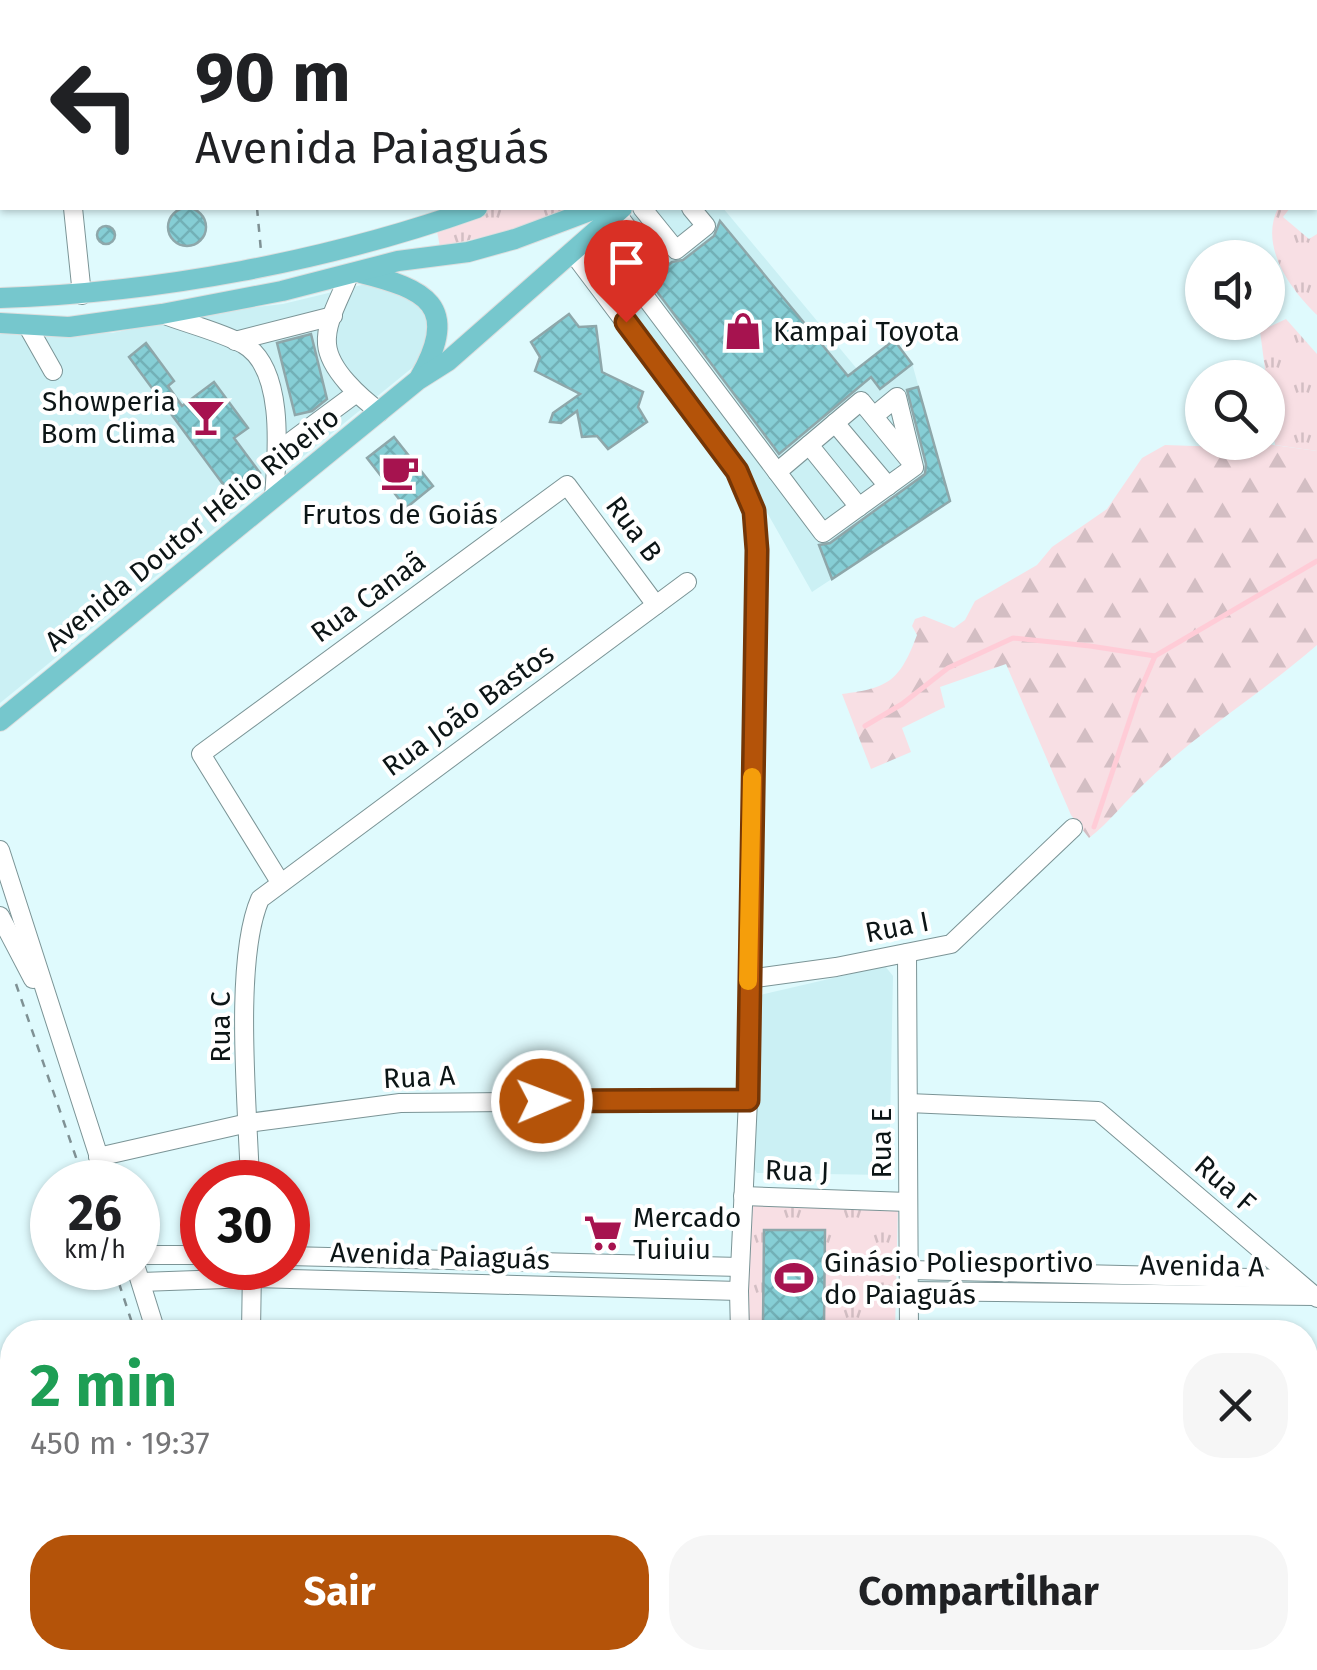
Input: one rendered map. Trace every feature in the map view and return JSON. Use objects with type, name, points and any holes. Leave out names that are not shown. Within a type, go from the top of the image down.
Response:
[{"type":"main road","points":[[0,298],[82,295],[312,257],[470,210]]},
{"type":"main road","points":[[0,324],[68,326],[162,314],[300,288],[398,261],[468,252],[612,210]]},
{"type":"main road","name":"Avenida Doutor Hélio Ribeiro","points":[[0,721],[418,380],[448,361],[566,260],[612,210]]},
{"type":"main road","points":[[354,273],[416,289],[428,300],[434,312],[436,338],[432,356],[418,380]]},
{"type":"street","points":[[73,210],[82,295]]},
{"type":"street","points":[[416,228],[432,210]]},
{"type":"street","points":[[612,210],[646,254]]},
{"type":"street","points":[[644,210],[676,250],[706,226],[693,210]]},
{"type":"street","points":[[667,239],[625,270],[823,533],[914,467]]},
{"type":"street","points":[[566,260],[737,471],[754,511],[757,550],[748,1100],[739,1320]]},
{"type":"street","points":[[354,273],[333,316],[327,344],[355,394],[380,412]]},
{"type":"street","points":[[162,314],[246,346],[265,370],[278,421],[274,498]]},
{"type":"street","points":[[235,341],[333,316]]},
{"type":"street","points":[[27,324],[53,371]]},
{"type":"street","points":[[278,452],[355,394]]},
{"type":"street","points":[[874,416],[897,396],[914,467]]},
{"type":"street","points":[[776,472],[861,401],[914,467]]},
{"type":"street","points":[[834,423],[888,486]]},
{"type":"street","points":[[808,445],[858,508]]},
{"type":"street","name":"Rua B","points":[[567,486],[656,605]]},
{"type":"street","name":"Rua Canaã","points":[[280,882],[201,754],[567,486]]},
{"type":"street","name":"Rua João Bastos","points":[[280,882],[688,582]]},
{"type":"street","name":"Rua I","points":[[748,979],[836,967],[951,944],[1073,828]]},
{"type":"street","points":[[0,850],[99,1160]]},
{"type":"street","name":"Rua C","points":[[249,1160],[246,1001],[251,920],[260,899],[280,882]]},
{"type":"street","points":[[0,916],[54,1019]]},
{"type":"street","name":"Rua E","points":[[907,953],[909,1320]]},
{"type":"street","name":"Rua A","points":[[98,1157],[248,1123],[400,1102],[748,1100]]},
{"type":"street","name":"Rua F","points":[[908,1103],[1098,1111],[1316,1297]]},
{"type":"street","name":"Rua J","points":[[743,1196],[908,1202]]},
{"type":"street","name":"Avenida Paiaguás","points":[[310,1256],[740,1266]]},
{"type":"street","name":"Avenida A","points":[[909,1270],[1294,1279]]},
{"type":"street","name":"Avenida Paiaguás","points":[[310,1275],[738,1291]]},
{"type":"street","points":[[143,1290],[152,1320]]},
{"type":"street","points":[[250,1320],[251,1290]]},
{"type":"street","name":"Avenida A","points":[[909,1291],[1316,1297]]},
{"type":"path","points":[[256,210],[261,251]]},
{"type":"path","points":[[15,982],[76,1160]]},
{"type":"path","points":[[121,1290],[131,1320]]},
{"type":"shaded area","points":[[638,210],[725,210],[857,369],[894,340],[912,363],[950,501],[812,592],[743,470],[594,257],[597,243]]},
{"type":"shaded area","points":[[374,282],[419,303],[428,335],[423,359],[0,703],[0,330],[112,333],[214,312],[283,304]]},
{"type":"shaded area","points":[[885,966],[893,976],[889,1173],[757,1173],[753,1167],[756,996]]},
{"type":"green space","points":[[488,210],[572,210],[521,228],[440,247],[436,226]]},
{"type":"green space","points":[[1277,210],[1288,210],[1283,217],[1309,239],[1317,234],[1317,315],[1285,275],[1285,240],[1272,237]]},
{"type":"green space","points":[[1285,319],[1317,354],[1317,451],[1285,446],[1285,360],[1264,360],[1261,340],[1285,340]]},
{"type":"green space","points":[[1165,445],[1185,446],[1185,460],[1285,460],[1285,447],[1317,451],[1317,645],[1165,764],[1089,838],[1071,815],[1006,664],[940,687],[945,707],[902,728],[911,752],[871,769],[842,694],[872,689],[891,679],[905,662],[917,635],[912,626],[915,619],[924,616],[954,628],[965,620],[975,601],[1037,565],[1052,547],[1107,509],[1142,458]]},
{"type":"green space","points":[[750,1201],[898,1206],[895,1320],[747,1320]]},
{"type":"building","points":[[178,210],[196,210],[205,220],[205,234],[194,245],[180,245],[169,234],[169,220]]},
{"type":"building","name":"Kampai Toyota","points":[[720,221],[848,376],[894,340],[912,364],[880,389],[871,377],[779,454],[649,281],[714,236]]},
{"type":"building","points":[[106,226],[115,235],[106,244],[97,235]]},
{"type":"building","points":[[569,314],[579,327],[596,326],[602,372],[643,392],[638,407],[647,422],[608,449],[597,436],[582,437],[577,411],[561,423],[550,422],[553,413],[580,394],[535,371],[540,357],[531,342]]},
{"type":"building","points":[[311,334],[327,399],[312,411],[295,415],[277,343]]},
{"type":"building","name":"Showperia Bom Clima","points":[[146,343],[174,381],[168,386],[182,406],[214,382],[248,428],[234,438],[260,473],[231,495],[129,357]]},
{"type":"building","points":[[918,387],[950,501],[832,579],[819,545],[830,543],[925,474],[926,464],[907,390]]},
{"type":"building","name":"Frutos de Goiás","points":[[394,437],[433,486],[406,508],[367,458]]},
{"type":"building","name":"Ginásio Poliesportivo do Paiaguás","points":[[764,1230],[825,1230],[824,1320],[763,1320]]},
{"type":"waterway","points":[[865,726],[902,704],[948,668],[1013,638],[1155,656],[1317,561]]},
{"type":"waterway","points":[[1094,827],[1155,656]]},
{"type":"slow traffic","points":[[748,981],[752,777]]},
{"type":"place","name":"Kampai Toyota","points":[[743,331]]},
{"type":"place","name":"Showperia Bom Clima","points":[[206,417]]},
{"type":"place","name":"Frutos de Goiás","points":[[400,472]]},
{"type":"place","name":"Mercado Tuiuiu","points":[[603,1233]]},
{"type":"place","name":"Ginásio Poliesportivo do Paiaguás","points":[[794,1278]]},
{"type":"route","points":[[542,1101],[748,1100],[757,550],[754,511],[737,471],[626,322]]}]
